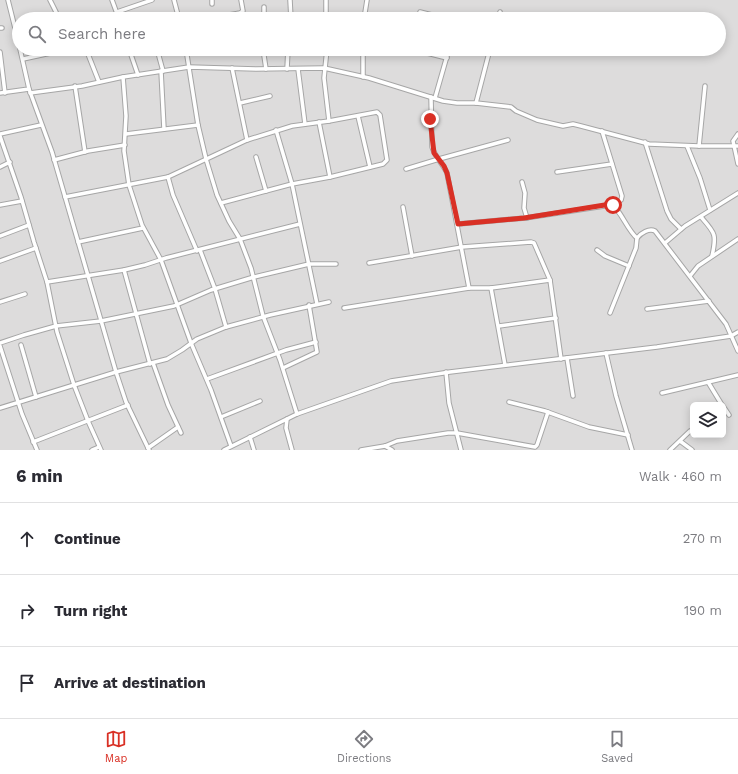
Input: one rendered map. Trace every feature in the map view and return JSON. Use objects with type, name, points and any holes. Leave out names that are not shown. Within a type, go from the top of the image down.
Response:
[{"type":"street","points":[[8,0],[12,12]]},
{"type":"street","points":[[50,0],[56,12]]},
{"type":"street","points":[[112,0],[117,12],[152,0]]},
{"type":"street","points":[[174,0],[177,12]]},
{"type":"street","points":[[241,0],[242,12]]},
{"type":"street","points":[[290,0],[290,12]]},
{"type":"street","points":[[326,0],[326,12]]},
{"type":"street","points":[[365,12],[367,0]]},
{"type":"street","points":[[264,7],[264,12]]},
{"type":"street","points":[[0,52],[6,93]]},
{"type":"street","points":[[22,56],[30,91],[54,160],[116,372],[128,405],[149,449],[178,427]]},
{"type":"street","points":[[23,59],[37,56]]},
{"type":"street","points":[[89,56],[99,82]]},
{"type":"street","points":[[131,56],[138,75]]},
{"type":"street","points":[[159,56],[162,71],[164,129]]},
{"type":"street","points":[[187,56],[198,126],[217,195],[229,221],[240,239],[254,277],[263,316],[278,353],[298,414]]},
{"type":"street","points":[[264,56],[266,69]]},
{"type":"street","points":[[287,69],[288,56]]},
{"type":"street","points":[[326,56],[324,68],[326,97],[330,121]]},
{"type":"street","points":[[363,56],[363,77]]},
{"type":"street","points":[[439,56],[447,58],[433,98],[432,147],[434,153],[444,166],[447,173],[458,224],[469,288]]},
{"type":"street","points":[[476,103],[488,56]]},
{"type":"street","points":[[0,93],[75,86],[189,67],[266,69],[324,68],[363,77],[433,98],[457,103],[476,103],[511,107],[537,120],[563,126],[573,124],[645,142],[687,146],[736,146]]},
{"type":"street","points":[[232,68],[247,140]]},
{"type":"street","points":[[298,69],[305,124]]},
{"type":"street","points":[[123,77],[126,134],[124,145],[129,185],[143,228],[161,260],[231,446]]},
{"type":"street","points":[[75,86],[85,152]]},
{"type":"street","points":[[699,146],[705,86]]},
{"type":"street","points":[[240,103],[270,96]]},
{"type":"street","points":[[65,197],[168,177],[247,140],[276,130],[377,112],[380,115],[386,160],[383,164],[330,177],[292,184],[221,203]]},
{"type":"street","points":[[358,116],[370,167]]},
{"type":"street","points":[[319,122],[330,177]]},
{"type":"street","points":[[41,125],[0,136],[10,162],[47,282],[56,326],[74,385],[100,448],[92,450]]},
{"type":"street","points":[[126,134],[198,126]]},
{"type":"street","points":[[276,130],[292,184],[317,304]]},
{"type":"street","points":[[458,224],[527,218],[611,204],[613,205],[621,200],[622,196],[602,132]]},
{"type":"street","points":[[738,134],[733,141],[736,146],[738,164]]},
{"type":"street","points":[[406,169],[508,140]]},
{"type":"street","points":[[645,142],[670,219],[681,229]]},
{"type":"street","points":[[54,160],[85,152],[124,145]]},
{"type":"street","points":[[687,146],[700,178],[710,210]]},
{"type":"street","points":[[256,157],[266,191]]},
{"type":"street","points":[[0,167],[10,162]]},
{"type":"street","points":[[557,172],[612,164]]},
{"type":"street","points":[[168,177],[173,195],[215,289],[226,327]]},
{"type":"street","points":[[522,182],[525,193],[524,208],[527,218]]},
{"type":"street","points":[[665,243],[681,229],[738,193]]},
{"type":"street","points":[[0,205],[22,201]]},
{"type":"street","points":[[613,205],[633,235],[637,238]]},
{"type":"street","points":[[403,207],[412,256]]},
{"type":"street","points":[[701,217],[714,233],[715,238],[712,256]]},
{"type":"street","points":[[0,236],[29,224]]},
{"type":"street","points":[[47,282],[124,270],[300,224]]},
{"type":"street","points":[[78,242],[143,228]]},
{"type":"street","points":[[610,313],[636,248],[637,238],[650,229],[653,229],[726,324],[738,351]]},
{"type":"street","points":[[690,276],[698,266],[738,239]]},
{"type":"street","points":[[369,263],[462,248],[533,242],[550,280],[561,359]]},
{"type":"street","points":[[0,261],[36,248]]},
{"type":"street","points":[[597,250],[605,256],[629,266]]},
{"type":"street","points":[[37,450],[19,403],[0,345],[24,335],[56,326],[137,315],[177,305],[215,289],[254,277],[309,264],[336,264]]},
{"type":"street","points":[[124,270],[152,363],[168,405],[181,433]]},
{"type":"street","points":[[344,308],[469,288],[491,288],[550,280]]},
{"type":"street","points":[[491,288],[505,366]]},
{"type":"street","points":[[0,302],[25,294]]},
{"type":"street","points":[[647,309],[709,301]]},
{"type":"street","points":[[0,408],[116,372],[172,357],[192,343],[226,327],[263,316],[329,302]]},
{"type":"street","points":[[283,368],[316,353],[316,342],[310,305]]},
{"type":"street","points":[[499,326],[556,318]]},
{"type":"street","points":[[224,450],[298,414],[391,381],[446,372],[561,359],[731,336],[738,332]]},
{"type":"street","points":[[207,379],[278,353],[316,342]]},
{"type":"street","points":[[21,345],[36,397]]},
{"type":"street","points":[[606,353],[616,396],[632,450]]},
{"type":"street","points":[[568,358],[573,396]]},
{"type":"street","points":[[446,372],[449,403],[461,450]]},
{"type":"street","points":[[662,393],[738,375]]},
{"type":"street","points":[[708,382],[720,402]]},
{"type":"street","points":[[221,417],[260,401]]},
{"type":"street","points":[[508,402],[548,412],[589,427],[628,436]]},
{"type":"street","points":[[34,442],[128,405]]},
{"type":"street","points":[[726,410],[729,415]]},
{"type":"street","points":[[361,450],[385,446],[398,440],[448,433],[457,433],[535,447],[538,445],[548,412]]},
{"type":"street","points":[[287,419],[286,428],[292,450]]},
{"type":"street","points":[[670,450],[690,431]]},
{"type":"street","points":[[250,437],[254,450]]},
{"type":"street","points":[[680,441],[692,450]]},
{"type":"street","points":[[385,446],[392,450]]},
{"type":"shaded area","points":[[0,0],[738,0],[738,450],[0,450]]},
{"type":"route","points":[[430,119],[432,147],[436,157],[444,166],[447,173],[458,224],[524,218],[611,204],[613,205]]}]
